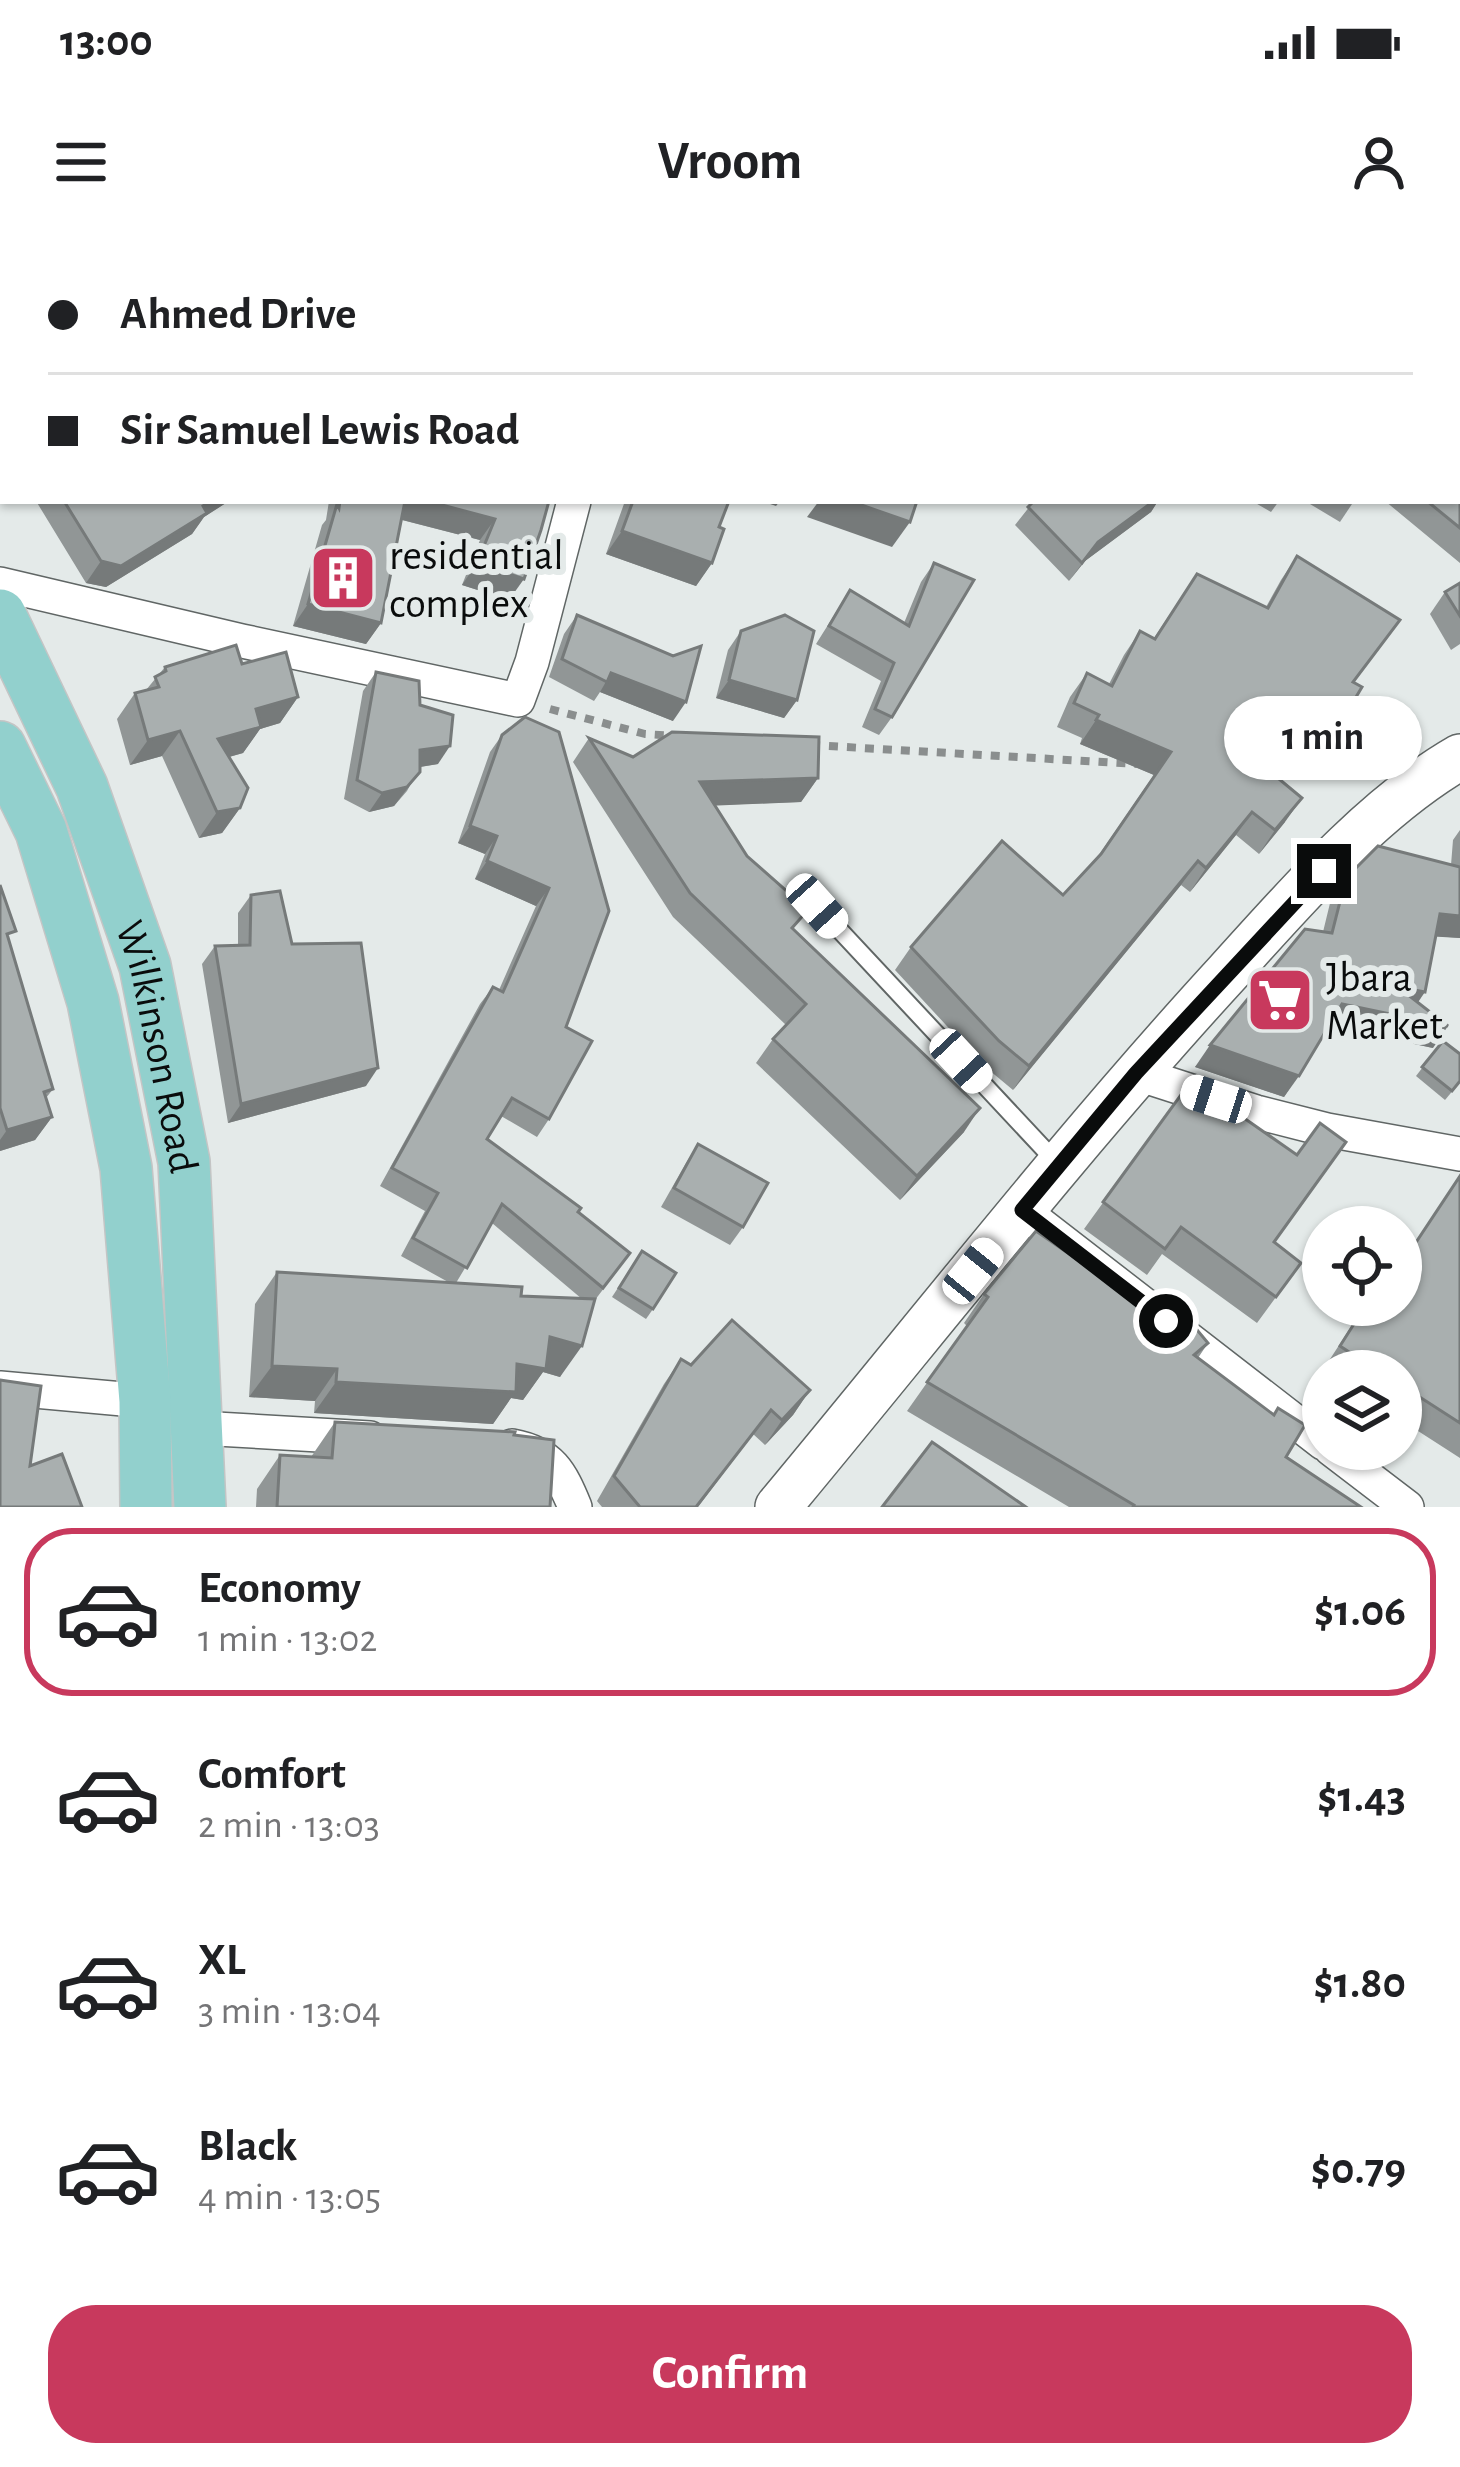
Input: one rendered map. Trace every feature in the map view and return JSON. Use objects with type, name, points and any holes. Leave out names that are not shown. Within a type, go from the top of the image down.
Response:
[{"type":"main road","name":"Wilkinson Road","points":[[0,615],[82,787],[146,966],[184,1162],[200,1507]]},
{"type":"main road","name":"Wilkinson Road","points":[[0,747],[41,832],[93,1001],[126,1168],[145,1401],[146,1507]]},
{"type":"main road","points":[[778,1507],[1136,1073],[1294,899],[1443,767]]},
{"type":"street","points":[[0,584],[518,700],[573,504]]},
{"type":"street","points":[[1136,1073],[1292,1121],[1460,1154]]},
{"type":"street","points":[[1022,1210],[1302,1427]]},
{"type":"street","points":[[0,1388],[145,1401]]},
{"type":"street","points":[[199,1428],[403,1439]]},
{"type":"street","points":[[471,1443],[517,1446],[540,1453],[559,1470],[575,1507]]},
{"type":"street","points":[[1359,1470],[1407,1507]]},
{"type":"lane","points":[[817,906],[1059,1164]]},
{"type":"path","points":[[518,700],[645,734],[691,737]]},
{"type":"path","points":[[805,744],[1149,765]]},
{"type":"path","points":[[1264,770],[1443,767]]},
{"type":"building","points":[[66,504],[206,504],[207,513],[121,566],[101,561]]},
{"type":"building","name":"residential complex","points":[[337,504],[339,508],[340,504],[404,504],[381,623],[308,604]]},
{"type":"building","points":[[438,504],[548,504],[524,579],[477,563],[495,519]]},
{"type":"building","points":[[632,504],[728,504],[712,563],[622,531]]},
{"type":"building","points":[[859,504],[916,504],[910,522]]},
{"type":"building","points":[[1150,504],[1098,542],[1082,563],[1028,507]]},
{"type":"building","points":[[1431,504],[1460,504],[1460,528]]},
{"type":"building","points":[[1297,556],[1400,620],[1353,682],[1362,687],[1335,732],[1318,731],[1279,779],[1302,798],[1275,830],[1252,812],[1206,868],[1198,861],[1029,1066],[999,1041],[911,947],[1002,841],[1063,895],[1101,854],[1171,752],[1096,720],[1099,715],[1074,703],[1087,673],[1112,686],[1140,631],[1155,639],[1197,574],[1268,608]]},
{"type":"building","points":[[934,563],[974,580],[892,717],[875,709],[894,663],[829,626],[850,590],[909,626]]},
{"type":"building","points":[[1460,583],[1460,616],[1445,592]]},
{"type":"building","points":[[577,615],[673,656],[701,646],[686,702],[611,673],[607,682],[562,659]]},
{"type":"building","points":[[785,615],[814,631],[797,700],[729,680],[741,631]]},
{"type":"building","points":[[236,645],[242,664],[286,652],[298,697],[256,709],[261,727],[218,739],[248,788],[240,808],[217,812],[180,731],[148,740],[135,693],[159,687],[155,677],[165,667]]},
{"type":"building","points":[[376,672],[419,681],[420,705],[453,715],[450,746],[420,750],[420,772],[407,787],[382,793],[357,780]]},
{"type":"building","points":[[525,717],[559,732],[609,911],[566,1027],[592,1041],[549,1119],[512,1098],[487,1139],[581,1208],[578,1212],[630,1253],[603,1288],[502,1204],[467,1268],[413,1238],[438,1193],[392,1168],[493,987],[503,992],[549,888],[487,861],[497,836],[470,826],[502,735]]},
{"type":"building","points":[[672,732],[819,737],[818,778],[700,782],[747,856],[808,910],[792,928],[980,1108],[917,1176],[773,1039],[806,1004],[690,893],[589,738],[633,757]]},
{"type":"building","points":[[1378,846],[1460,867],[1460,916],[1440,914],[1425,992],[1398,987],[1448,1026],[1342,1004],[1299,1076],[1210,1045],[1305,929],[1332,933],[1346,878]]},
{"type":"building","points":[[0,885],[16,931],[7,934],[53,1089],[44,1092],[52,1117],[7,1130],[0,1108]]},
{"type":"building","points":[[280,891],[292,944],[361,943],[378,1068],[241,1104],[215,946],[250,945],[251,895]]},
{"type":"building","points":[[1443,1041],[1460,1054],[1460,1081],[1452,1091],[1422,1067]]},
{"type":"building","points":[[1191,1081],[1297,1155],[1320,1123],[1346,1142],[1274,1242],[1301,1263],[1276,1297],[1181,1227],[1165,1249],[1103,1202]]},
{"type":"building","points":[[698,1144],[768,1183],[743,1227],[674,1188]]},
{"type":"building","points":[[1460,1176],[1460,1423],[1422,1399],[1422,1350],[1346,1350],[1340,1346],[1353,1326],[1422,1326],[1422,1233]]},
{"type":"building","points":[[1036,1231],[1163,1319],[1174,1309],[1193,1325],[1208,1343],[1194,1355],[1274,1415],[1278,1408],[1302,1423],[1286,1457],[1361,1507],[1133,1507],[927,1382],[988,1297],[984,1294]]},
{"type":"building","points":[[642,1251],[676,1273],[653,1309],[619,1288]]},
{"type":"building","points":[[277,1272],[522,1287],[521,1296],[595,1299],[582,1346],[550,1337],[546,1369],[517,1364],[516,1392],[336,1382],[337,1369],[272,1366]]},
{"type":"building","points":[[732,1320],[810,1390],[782,1420],[771,1410],[696,1507],[640,1507],[614,1476],[681,1359],[691,1365]]},
{"type":"building","points":[[0,1380],[41,1386],[30,1466],[62,1454],[82,1507],[0,1507]]},
{"type":"building","points":[[335,1422],[515,1432],[554,1440],[550,1507],[277,1507],[280,1455],[332,1458]]},
{"type":"building","points":[[932,1442],[1026,1507],[882,1507]]},
{"type":"place","name":"residential complex","points":[[343,578]]},
{"type":"place","name":"Jbara Market","points":[[1280,1000]]},
{"type":"route","points":[[1166,1321],[1022,1210],[1136,1073],[1324,871]]}]
